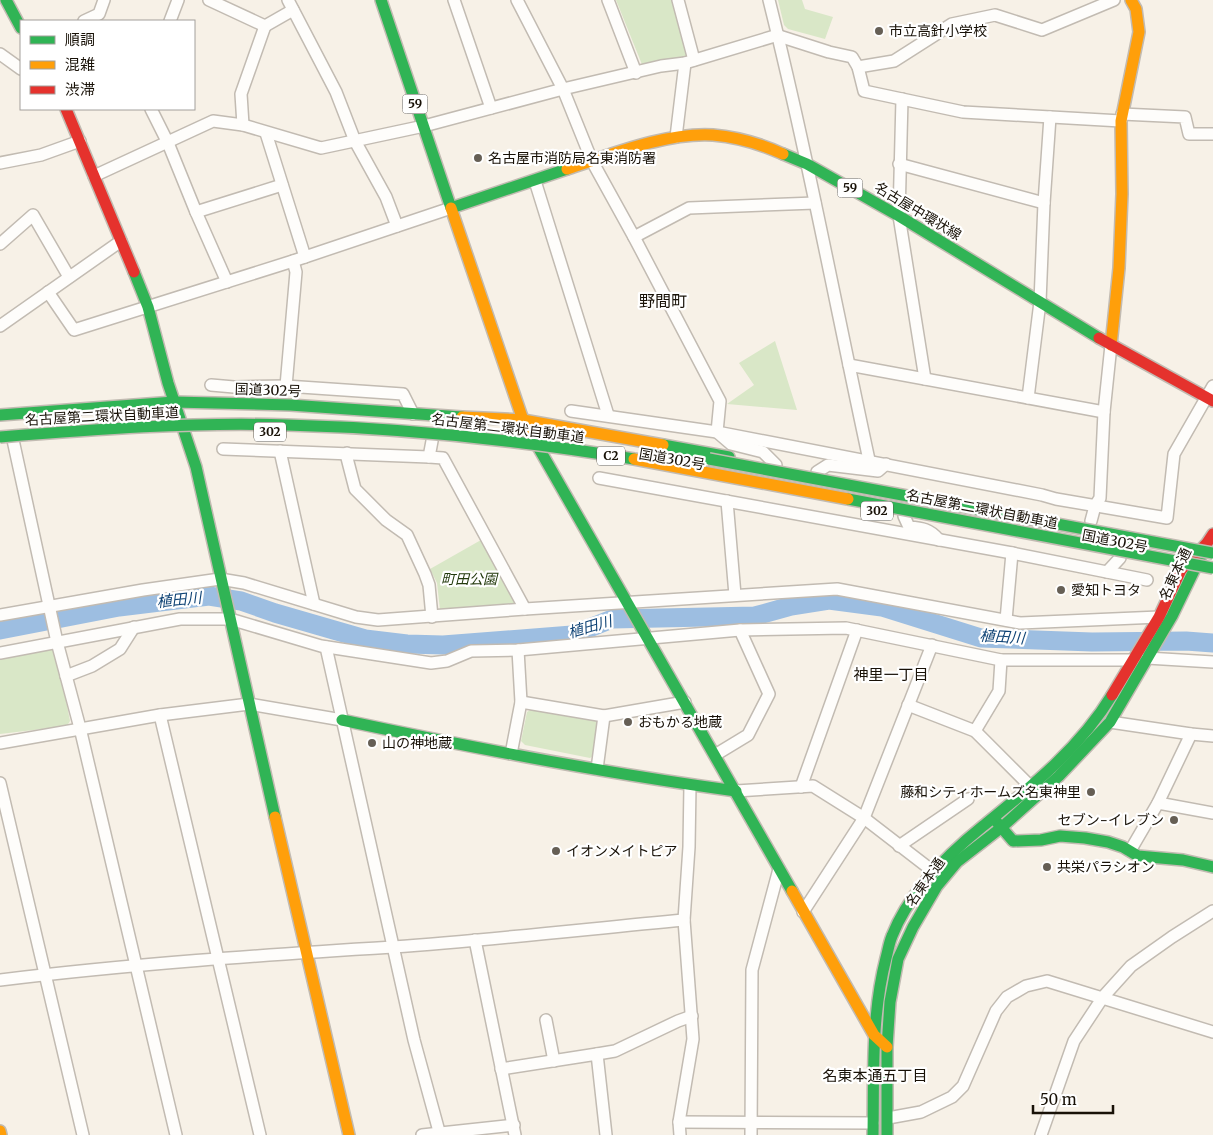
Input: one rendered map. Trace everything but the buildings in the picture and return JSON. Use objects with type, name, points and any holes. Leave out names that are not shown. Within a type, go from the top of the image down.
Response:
[{"type":"main road","points":[[6,0],[20,26]]},
{"type":"main road","name":"59","points":[[381,0],[451,208]]},
{"type":"main road","points":[[1111,345],[1119,268],[1122,203],[1121,118],[1139,32],[1136,9],[1131,0]]},
{"type":"main road","points":[[66,110],[148,307],[174,402],[196,467],[248,704],[349,1135]]},
{"type":"main road","name":"名古屋中環状線","points":[[451,208],[592,161],[676,138],[712,136],[740,139],[764,145],[807,164],[899,216],[1111,345],[1209,399]]},
{"type":"main road","points":[[451,208],[523,420],[874,1035],[887,1047]]},
{"type":"main road","name":"国道302号","points":[[0,415],[174,402],[257,404],[523,420],[1211,543]]},
{"type":"main road","name":"名古屋第二環状自動車道","points":[[0,423],[125,415],[291,413],[473,424],[673,452],[1211,543]]},
{"type":"main road","name":"名古屋第二環状自動車道","points":[[0,439],[126,427],[200,425],[359,428],[469,437],[572,449],[673,466],[1213,568]]},
{"type":"main road","name":"国道302号","points":[[0,439],[13,440],[73,434],[185,430],[346,433],[540,451],[1009,535],[1213,576]]},
{"type":"main road","name":"名東本通","points":[[873,1135],[874,1035],[879,986],[892,936],[909,904],[934,872],[973,834],[1031,787],[1064,756],[1100,713],[1159,617],[1182,570],[1211,543]]},
{"type":"main road","name":"名東本通","points":[[887,1135],[887,1047],[890,1002],[898,958],[913,927],[937,886],[957,862],[1002,827],[1059,776],[1110,722],[1172,616],[1211,543]]},
{"type":"main road","points":[[342,720],[444,742],[690,785],[736,791]]},
{"type":"main road","points":[[993,819],[1013,841],[1041,840],[1060,836],[1085,838],[1108,842],[1138,856],[1183,860],[1213,867]]},
{"type":"main road","points":[[0,1131],[1,1135]]},
{"type":"street","points":[[86,20],[99,14],[104,0]]},
{"type":"street","points":[[170,20],[178,0]]},
{"type":"street","points":[[209,0],[265,26]]},
{"type":"street","points":[[454,0],[491,108]]},
{"type":"street","points":[[517,0],[563,89],[592,161],[720,401],[717,432]]},
{"type":"street","points":[[608,0],[636,72]]},
{"type":"street","points":[[676,138],[690,62],[678,0]]},
{"type":"street","points":[[769,0],[807,164],[869,460]]},
{"type":"street","points":[[858,67],[894,61],[952,24],[995,16],[1042,30],[1114,0]]},
{"type":"street","points":[[243,126],[241,94],[265,26],[290,5],[336,92],[355,141],[386,197],[397,226]]},
{"type":"street","points":[[94,176],[213,121],[243,126],[321,148],[424,126],[563,89],[660,66],[690,62],[778,36],[852,57],[858,67],[864,91],[963,112],[1050,117],[1185,117],[1189,134],[1213,134]]},
{"type":"street","points":[[0,54],[20,67]]},
{"type":"street","points":[[902,99],[899,216],[924,379]]},
{"type":"street","points":[[152,110],[168,143],[227,282]]},
{"type":"street","points":[[1028,398],[1040,302],[1050,117]]},
{"type":"street","points":[[266,133],[305,257]]},
{"type":"street","points":[[0,163],[42,155],[80,141]]},
{"type":"street","points":[[900,164],[1044,203]]},
{"type":"street","points":[[535,181],[608,415]]},
{"type":"street","points":[[196,212],[282,185]]},
{"type":"street","points":[[634,237],[689,208],[815,203]]},
{"type":"street","points":[[48,292],[74,330],[293,261],[451,208]]},
{"type":"street","points":[[0,244],[33,214],[69,277]]},
{"type":"street","points":[[0,326],[121,241]]},
{"type":"street","points":[[257,404],[282,386],[296,272],[293,261]]},
{"type":"street","points":[[1091,521],[1095,506],[1100,498],[1104,412],[1111,345]]},
{"type":"street","points":[[849,365],[1104,412]]},
{"type":"street","points":[[211,385],[234,387],[282,386],[403,394],[413,414]]},
{"type":"street","points":[[571,410],[717,432],[869,460],[1056,499],[1167,518],[1174,454],[1209,399],[1213,386]]},
{"type":"street","points":[[629,439],[647,434],[659,423]]},
{"type":"street","points":[[717,432],[731,444],[763,452],[776,465]]},
{"type":"street","points":[[13,440],[56,639],[80,728],[176,1135]]},
{"type":"street","points":[[429,457],[432,441]]},
{"type":"street","points":[[223,449],[443,458],[525,609]]},
{"type":"street","points":[[280,451],[314,604]]},
{"type":"street","points":[[347,453],[355,489],[386,520],[407,535],[429,585],[432,617]]},
{"type":"street","points":[[817,472],[828,465],[878,471],[886,464]]},
{"type":"street","points":[[599,478],[1012,553],[1147,580]]},
{"type":"street","points":[[727,501],[735,595]]},
{"type":"street","points":[[904,516],[909,527],[926,529],[934,534],[938,540]]},
{"type":"street","points":[[1006,620],[1012,553]]},
{"type":"street","points":[[1107,572],[1120,558]]},
{"type":"street","points":[[0,616],[221,582],[244,583],[356,617],[378,620],[525,609],[628,605],[837,588],[1020,623],[1159,617]]},
{"type":"street","points":[[0,653],[56,639],[180,619],[229,617],[326,647],[431,663],[447,661],[471,651],[518,650],[645,634],[846,628],[1001,660],[1133,660]]},
{"type":"street","points":[[66,676],[92,666],[120,649],[134,627]]},
{"type":"street","points":[[715,755],[748,736],[769,694],[740,630]]},
{"type":"street","points":[[801,787],[857,630]]},
{"type":"street","points":[[803,912],[864,818],[932,645]]},
{"type":"street","points":[[326,647],[414,1040],[440,1134]]},
{"type":"street","points":[[511,754],[521,702],[518,650]]},
{"type":"street","points":[[1147,658],[1213,662]]},
{"type":"street","points":[[975,732],[999,691],[1001,660]]},
{"type":"street","points":[[521,702],[604,716],[685,702]]},
{"type":"street","points":[[0,742],[160,715],[248,704],[342,720]]},
{"type":"street","points":[[908,705],[975,732],[1031,787]]},
{"type":"street","points":[[160,715],[260,1135]]},
{"type":"street","points":[[596,769],[604,716]]},
{"type":"street","points":[[1110,722],[1213,736]]},
{"type":"street","points":[[1130,851],[1158,803],[1191,734]]},
{"type":"street","points":[[0,783],[83,1135]]},
{"type":"street","points":[[680,1135],[679,1122],[693,1039],[684,920],[689,847],[690,785]]},
{"type":"street","points":[[736,791],[813,786],[864,818],[934,872]]},
{"type":"street","points":[[899,846],[968,798]]},
{"type":"street","points":[[1158,803],[1213,813]]},
{"type":"street","points":[[751,1129],[752,970],[779,870]]},
{"type":"street","points":[[1041,1135],[1074,1041],[1103,997],[1131,966],[1213,911]]},
{"type":"street","points":[[0,980],[135,966],[475,940],[684,920]]},
{"type":"street","points":[[422,1135],[514,1130],[475,940]]},
{"type":"street","points":[[888,1118],[921,1112],[952,1097],[963,1086],[996,1011],[1007,997],[1026,986],[1047,981],[1213,1032]]},
{"type":"street","points":[[501,1069],[615,1051],[692,1016]]},
{"type":"street","points":[[546,1020],[554,1061]]},
{"type":"street","points":[[597,1054],[606,1135]]},
{"type":"street","points":[[679,1122],[751,1129],[873,1123]]},
{"type":"green space","points":[[616,0],[673,0],[689,57],[643,67]]},
{"type":"green space","points":[[778,0],[802,0],[805,9],[833,17],[825,39],[788,29],[784,25]]},
{"type":"green space","points":[[775,341],[797,410],[727,404],[754,385],[739,363]]},
{"type":"green space","name":"町田公園","points":[[481,540],[515,604],[440,610],[437,583],[430,569]]},
{"type":"green space","points":[[56,649],[70,721],[67,726],[0,734],[0,658]]},
{"type":"green space","points":[[532,709],[596,721],[599,728],[595,754],[590,758],[525,745],[521,741],[527,712]]},
{"type":"waterway","name":"植田川","points":[[0,630],[119,607],[209,596],[241,601],[275,613],[365,639],[407,644],[443,645],[572,635],[612,619],[755,616],[791,606],[829,600],[882,607],[981,638],[1092,642],[1186,641],[1213,643]]},
{"type":"traffic: fast","points":[[6,0],[20,26]]},
{"type":"traffic: fast","points":[[381,0],[451,208],[567,169]]},
{"type":"traffic: fast","points":[[783,154],[807,164],[899,216],[1099,338]]},
{"type":"traffic: fast","points":[[134,272],[148,307],[168,383],[196,467],[275,817]]},
{"type":"traffic: fast","points":[[0,415],[174,402],[290,405],[462,417]]},
{"type":"traffic: fast","points":[[0,437],[179,425],[287,425],[461,436],[548,446],[634,459]]},
{"type":"traffic: fast","points":[[529,431],[792,891]]},
{"type":"traffic: fast","points":[[663,445],[729,457]]},
{"type":"traffic: fast","points":[[709,459],[1213,553]]},
{"type":"traffic: fast","points":[[848,499],[1213,568]]},
{"type":"traffic: fast","points":[[887,1135],[887,1047],[890,1002],[898,959],[913,927],[937,886],[957,862],[1002,827],[1059,776],[1110,722],[1172,616],[1201,556]]},
{"type":"traffic: fast","points":[[873,1135],[874,1046],[878,1002],[889,944],[899,920],[908,904],[930,875],[969,837],[1054,766],[1085,732],[1112,695]]},
{"type":"traffic: fast","points":[[342,720],[539,759],[736,791]]},
{"type":"traffic: fast","points":[[995,820],[1013,841],[1041,840],[1060,836],[1085,838],[1123,847],[1138,856],[1183,860],[1213,867]]},
{"type":"traffic: slow","points":[[1111,345],[1119,268],[1122,194],[1121,121],[1139,32],[1136,9],[1131,0]]},
{"type":"traffic: slow","points":[[567,169],[620,151],[658,141],[695,135],[713,135],[740,139],[783,154]]},
{"type":"traffic: slow","points":[[451,208],[523,420],[529,431]]},
{"type":"traffic: slow","points":[[462,417],[523,420],[663,445]]},
{"type":"traffic: slow","points":[[634,459],[848,499]]},
{"type":"traffic: slow","points":[[275,817],[349,1135]]},
{"type":"traffic: slow","points":[[792,891],[874,1035],[887,1047]]},
{"type":"traffic: slow","points":[[0,1131],[1,1135]]},
{"type":"traffic: jam","points":[[66,110],[134,272]]},
{"type":"traffic: jam","points":[[1099,338],[1213,401]]},
{"type":"traffic: jam","points":[[1112,695],[1159,617],[1181,570],[1213,534]]},
{"type":"place","name":"市立高針小学校","points":[[879,31]]},
{"type":"place","name":"名古屋市消防局名東消防署","points":[[478,158]]},
{"type":"place","name":"愛知トヨタ","points":[[1061,590]]},
{"type":"place","name":"おもかる地蔵","points":[[628,722]]},
{"type":"place","name":"山の神地蔵","points":[[372,743]]},
{"type":"place","name":"藤和シティホームズ名東神里","points":[[1091,792]]},
{"type":"place","name":"セブン-イレブン","points":[[1174,820]]},
{"type":"place","name":"イオンメイトピア","points":[[556,851]]},
{"type":"place","name":"共栄パラシオン","points":[[1047,867]]},
{"type":"district","name":"野間町","points":[[663,301]]},
{"type":"district","name":"神里一丁目","points":[[891,675]]},
{"type":"district","name":"名東本通五丁目","points":[[875,1076]]}]
